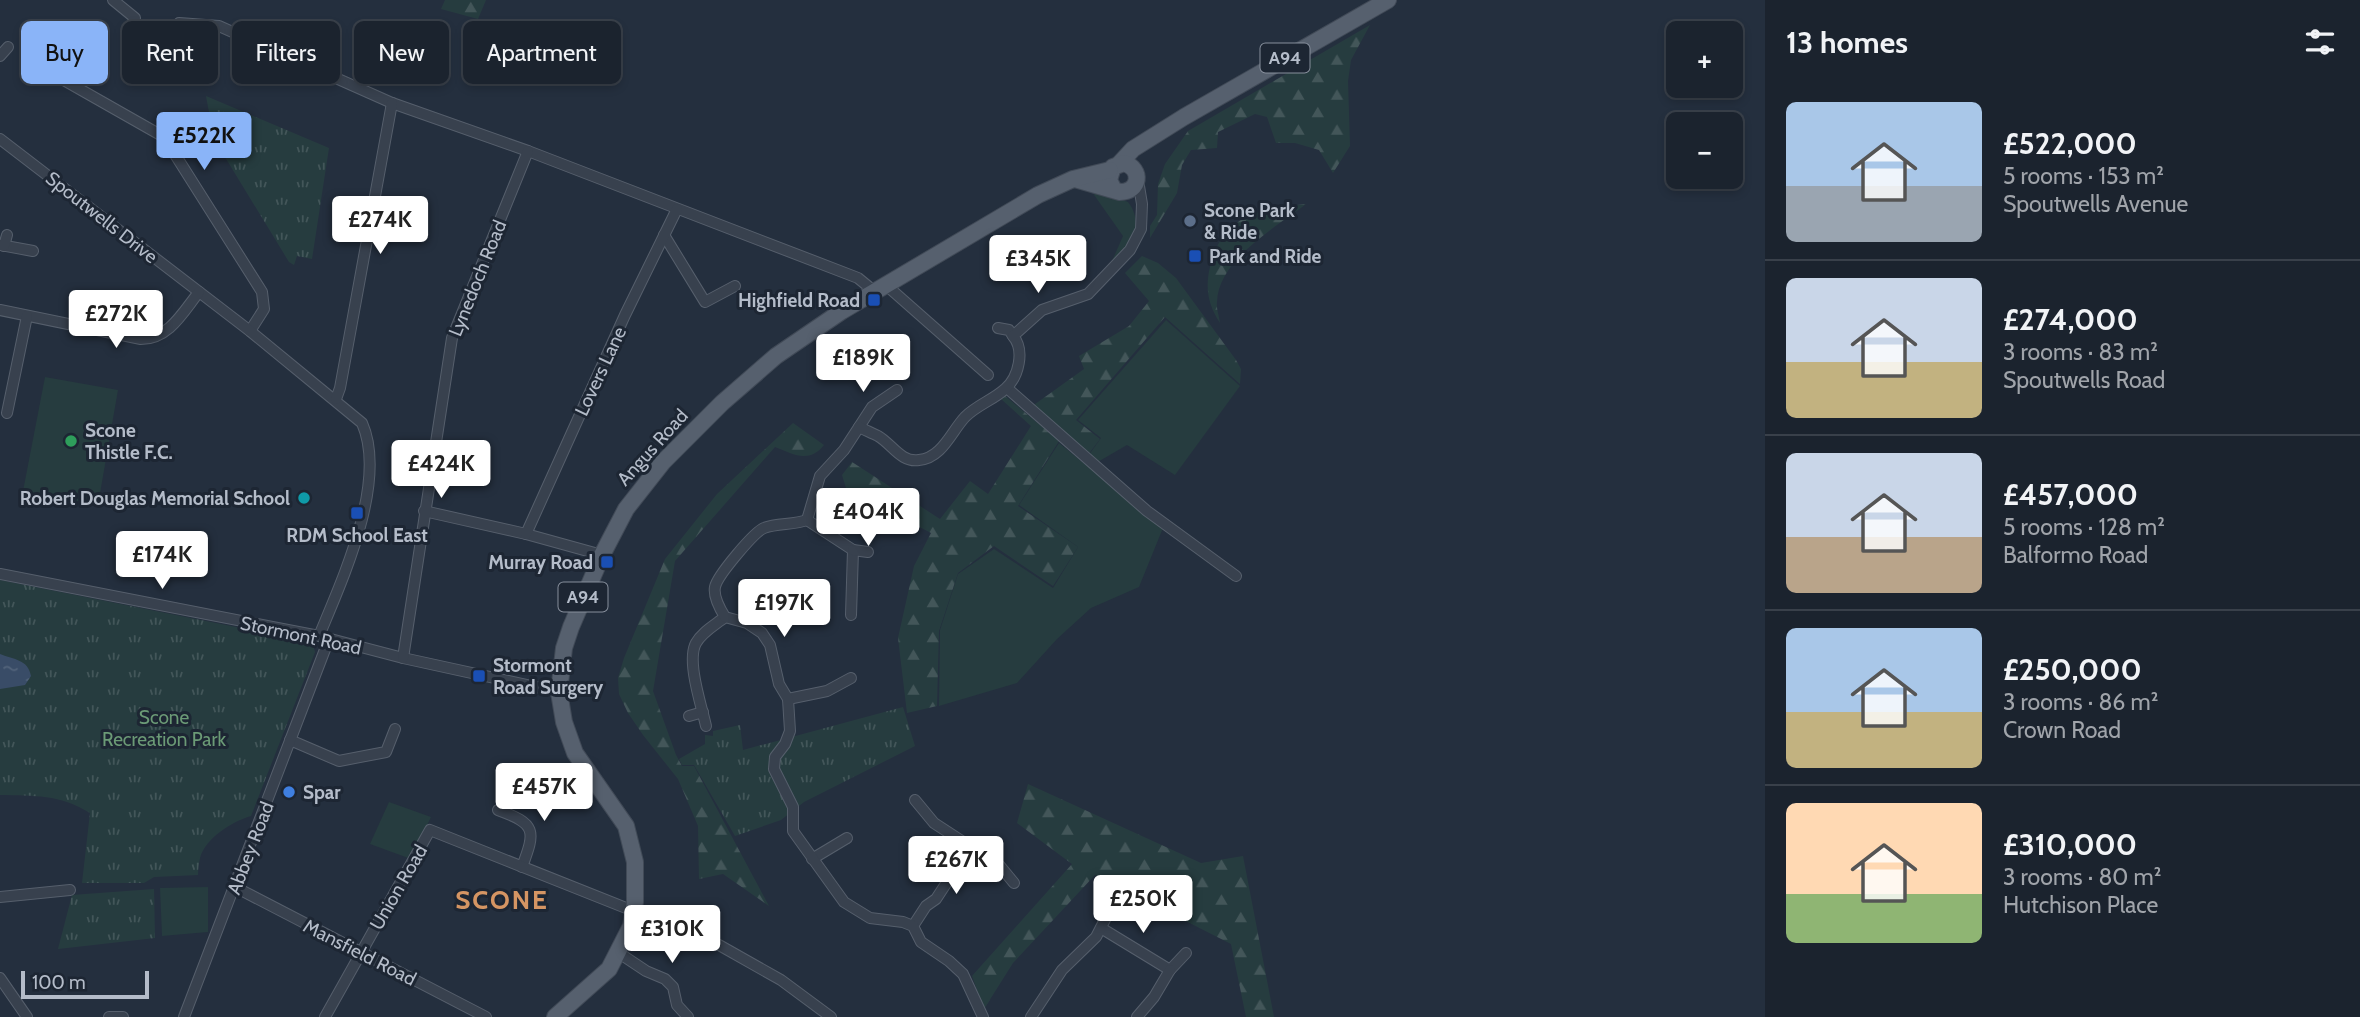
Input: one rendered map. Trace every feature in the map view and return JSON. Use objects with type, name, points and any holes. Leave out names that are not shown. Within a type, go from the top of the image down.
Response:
[{"type":"main road","name":"A94","points":[[1115,167],[1133,149],[1160,132],[1388,0]]},
{"type":"main road","name":"A94","points":[[1118,190],[1134,187],[1148,147],[1160,132]]},
{"type":"main road","points":[[1118,190],[1109,180],[1115,167],[1128,164],[1137,176]]},
{"type":"main road","name":"Angus Road","points":[[633,911],[635,869],[630,840],[620,816],[575,753],[559,692],[571,627],[602,555],[626,509],[645,482],[722,403],[796,341],[1038,195],[1073,179],[1115,167]]},
{"type":"main road","points":[[1073,179],[1118,190]]},
{"type":"main road","name":"A94","points":[[555,1017],[601,978],[619,953],[631,926],[633,911]]},
{"type":"street","points":[[113,0],[135,18]]},
{"type":"street","points":[[218,26],[392,103],[528,152],[881,288],[988,375]]},
{"type":"street","points":[[0,56],[8,47]]},
{"type":"street","points":[[71,84],[164,137],[262,292],[264,309],[250,331]]},
{"type":"street","points":[[336,399],[341,388],[392,103]]},
{"type":"street","name":"Spoutwells Drive","points":[[0,139],[250,331],[362,423],[369,439],[371,460],[367,492],[352,555],[324,638]]},
{"type":"street","name":"Lynedoch Road","points":[[402,658],[452,338],[528,152]]},
{"type":"street","points":[[1013,335],[1042,310],[1079,298],[1094,289],[1135,242],[1141,229],[1142,212],[1137,176]]},
{"type":"street","points":[[1118,190],[1135,201],[1142,212]]},
{"type":"street","name":"Lovers Lane","points":[[526,534],[625,315],[677,209]]},
{"type":"street","points":[[664,235],[705,302],[735,286]]},
{"type":"street","points":[[4,242],[33,251]]},
{"type":"street","points":[[0,310],[151,339],[173,325],[199,292]]},
{"type":"street","points":[[7,413],[27,316]]},
{"type":"street","points":[[859,427],[881,437],[907,459],[918,461],[939,452],[972,410],[1007,388],[1017,368],[1020,348],[1009,330],[998,328]]},
{"type":"street","points":[[1007,388],[1147,511],[1236,576]]},
{"type":"street","points":[[807,520],[820,476],[844,450],[872,407],[897,390]]},
{"type":"street","points":[[424,511],[526,534],[602,555]]},
{"type":"street","points":[[868,552],[853,550],[807,520],[764,528],[753,536],[724,571],[715,587],[718,606],[725,617],[747,623],[762,633],[770,645],[779,684],[788,699],[790,731],[785,744],[775,757],[774,769],[793,807],[793,831],[844,902],[870,918],[903,922],[913,926],[921,942],[950,961],[963,974],[984,1017]]},
{"type":"street","points":[[851,615],[853,550]]},
{"type":"street","name":"Stormont Road","points":[[0,575],[324,638],[559,692]]},
{"type":"street","points":[[706,726],[692,657],[695,645],[703,633],[725,617]]},
{"type":"street","name":"Abbey Road","points":[[184,1017],[290,740],[324,638]]},
{"type":"street","points":[[788,699],[827,691],[851,677]]},
{"type":"street","points":[[690,716],[703,712]]},
{"type":"street","points":[[290,740],[339,761],[386,752],[395,729]]},
{"type":"street","points":[[915,800],[934,823],[1000,866],[1014,883]]},
{"type":"street","points":[[498,810],[523,820],[530,830],[530,847],[522,867],[719,945],[781,980],[831,1017]]},
{"type":"street","name":"Union Road","points":[[325,1017],[430,830],[522,867]]},
{"type":"street","points":[[812,859],[847,838]]},
{"type":"street","points":[[913,926],[926,906],[936,899],[970,847]]},
{"type":"street","name":"Mansfield Road","points":[[234,887],[486,1017]]},
{"type":"street","points":[[0,897],[70,890]]},
{"type":"street","points":[[1031,1017],[1062,970],[1087,947],[1101,928],[1112,906]]},
{"type":"street","points":[[1101,928],[1170,970]]},
{"type":"street","points":[[619,953],[646,971],[665,979],[673,987],[677,1005],[688,1017]]},
{"type":"street","points":[[1141,1016],[1170,970],[1186,953]]},
{"type":"street","points":[[0,978],[27,1017]]},
{"type":"street","points":[[109,1017],[123,1017]]},
{"type":"green space","points":[[445,0],[486,0],[478,19],[441,9]]},
{"type":"green space","points":[[1370,25],[1351,60],[1348,81],[1350,146],[1333,173],[1319,150],[1295,143],[1276,143],[1267,117],[1255,114],[1218,132],[1217,148],[1191,150],[1182,165],[1177,193],[1150,238],[1150,226],[1157,215],[1158,184],[1165,164],[1188,131]]},
{"type":"green space","points":[[206,96],[329,148],[312,259],[297,256],[294,265],[289,262],[214,139]]},
{"type":"green space","points":[[1095,189],[1128,202],[1135,218],[1134,234],[1130,242],[1112,261],[1123,236],[1092,192]]},
{"type":"green space","points":[[1306,204],[1251,246],[1227,272],[1217,302],[1220,323],[1210,303],[1208,282],[1210,267],[1223,236],[1233,226],[1258,212]]},
{"type":"green space","points":[[1142,256],[1158,263],[1176,278],[1236,360],[1241,369],[1240,384],[1165,317],[1076,420],[1100,439],[1087,456],[1031,407],[1084,369],[1079,356],[1129,326],[1149,301],[1125,273]]},
{"type":"green space","points":[[1166,320],[1240,386],[1175,475],[1127,445],[1096,463],[1088,456],[1101,438],[1078,420]]},
{"type":"green space","name":"Scone Thistle F.C.","points":[[45,377],[118,390],[98,505],[23,491]]},
{"type":"green space","points":[[1004,395],[1059,441],[1018,506],[1078,547],[1053,586],[994,546],[958,573],[939,631],[937,706],[907,713],[898,638],[914,566],[931,533],[846,488],[842,475],[852,462],[940,519],[970,481],[988,494],[1031,426],[1001,399]]},
{"type":"green space","points":[[793,423],[824,445],[807,456],[775,447],[675,561],[653,691],[676,755],[682,766],[694,766],[769,906],[723,874],[699,879],[698,826],[678,779],[628,713],[619,694],[618,678],[665,559],[717,494]]},
{"type":"green space","points":[[1059,443],[1163,528],[1139,587],[1091,608],[1057,639],[1017,683],[939,706],[940,630],[958,574],[994,549],[1053,588],[1078,547],[1019,505]]},
{"type":"green space","name":"Scone Recreation Park","points":[[0,580],[301,640],[313,645],[315,652],[251,816],[228,826],[214,837],[200,858],[198,875],[154,877],[144,883],[82,883],[90,813],[57,799],[0,795]]},
{"type":"green space","points":[[903,707],[915,746],[804,802],[781,820],[735,836],[694,765],[682,765],[679,759],[705,744],[705,735],[713,736],[713,731],[740,725],[743,750]]},
{"type":"green space","points":[[1028,784],[1201,863],[1243,856],[1274,1017],[1246,1017],[1231,944],[1095,875],[1013,963],[984,1009],[972,976],[1072,864],[1017,823]]},
{"type":"green space","points":[[389,802],[431,817],[411,859],[370,844]]},
{"type":"green space","points":[[208,887],[208,932],[162,936],[160,888]]},
{"type":"green space","points":[[154,889],[155,938],[58,949],[72,895]]},
{"type":"water","points":[[0,654],[27,666],[31,676],[25,685],[0,689]]},
{"type":"place","name":"Scone Park & Ride","points":[[1190,221]]},
{"type":"place","name":"Park and Ride","points":[[1195,256]]},
{"type":"place","name":"Highfield Road","points":[[874,300]]},
{"type":"place","name":"Scone Thistle F.C.","points":[[71,441]]},
{"type":"place","name":"Robert Douglas Memorial School","points":[[304,498]]},
{"type":"place","name":"RDM School East","points":[[357,513]]},
{"type":"place","name":"Murray Road","points":[[607,562]]},
{"type":"place","name":"Stormont Road Surgery","points":[[479,676]]},
{"type":"place","name":"Spar","points":[[289,792]]},
{"type":"district","name":"SCONE","points":[[502,900]]}]
